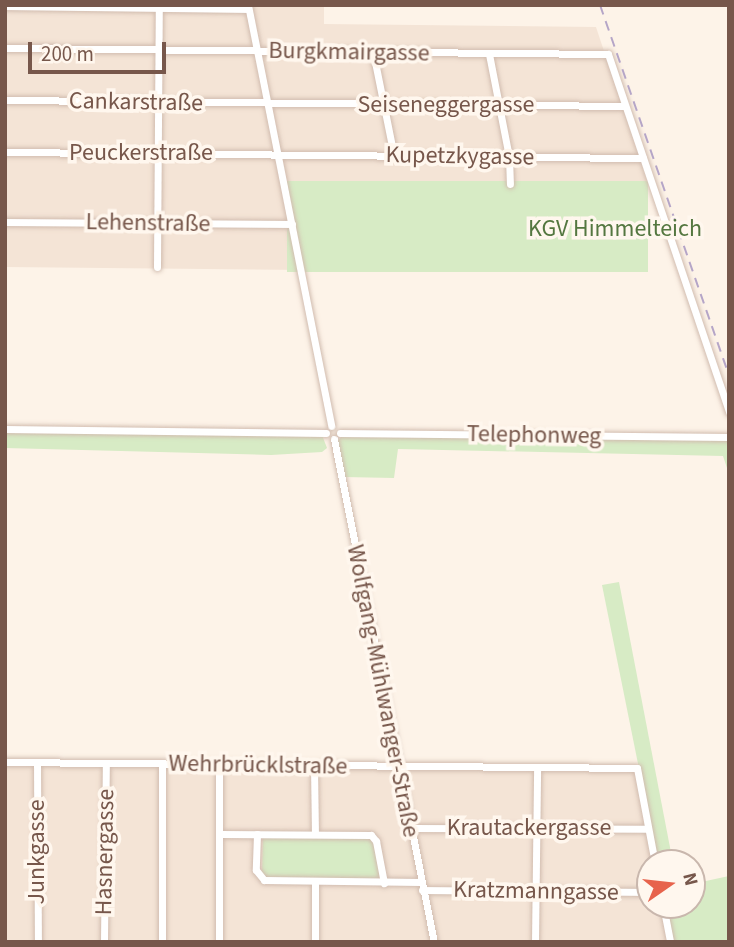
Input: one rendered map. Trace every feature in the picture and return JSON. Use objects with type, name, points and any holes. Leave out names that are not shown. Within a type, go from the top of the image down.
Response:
[{"type":"street","points":[[5,6],[248,7],[292,224],[329,429],[337,436]]},
{"type":"street","points":[[157,267],[159,6]]},
{"type":"street","name":"Burgkmairgasse","points":[[5,48],[608,54],[625,106]]},
{"type":"street","points":[[373,52],[394,156]]},
{"type":"street","points":[[489,54],[509,157],[510,184]]},
{"type":"street","name":"Cankarstraße","points":[[5,100],[267,104]]},
{"type":"street","name":"Seiseneggergasse","points":[[267,104],[625,106]]},
{"type":"street","points":[[625,106],[729,412]]},
{"type":"street","name":"Peuckerstraße","points":[[5,152],[278,154]]},
{"type":"street","name":"Kupetzkygasse","points":[[278,154],[643,158]]},
{"type":"street","name":"Lehenstraße","points":[[5,222],[292,224]]},
{"type":"street","points":[[5,429],[329,429],[337,436]]},
{"type":"street","name":"Telephonweg","points":[[337,436],[729,438]]},
{"type":"street","name":"Wolfgang-Mühlwanger-Straße","points":[[337,436],[398,767],[434,942]]},
{"type":"street","name":"Wehrbrücklstraße","points":[[5,762],[637,768],[648,829]]},
{"type":"street","name":"Junkgasse","points":[[37,762],[38,942]]},
{"type":"street","name":"Hasnergasse","points":[[104,942],[106,763]]},
{"type":"street","points":[[162,764],[162,942]]},
{"type":"street","points":[[219,764],[219,942]]},
{"type":"street","points":[[314,765],[315,834]]},
{"type":"street","points":[[535,942],[537,768]]},
{"type":"street","name":"Krautackergasse","points":[[410,828],[648,829]]},
{"type":"street","points":[[648,829],[652,849]]},
{"type":"street","points":[[220,834],[374,837],[384,883]]},
{"type":"street","name":"Kratzmanngasse","points":[[257,834],[256,870],[264,880],[636,892]]},
{"type":"street","points":[[315,882],[315,942]]},
{"type":"street","points":[[666,919],[670,942]]},
{"type":"shaded area","points":[[5,5],[324,5],[324,24],[596,27],[648,184],[289,190],[305,270],[5,267]]},
{"type":"shaded area","points":[[5,762],[638,765],[655,849],[636,849],[636,919],[669,919],[674,942],[5,942]]},
{"type":"green space","name":"KGV Himmelteich","points":[[287,181],[648,181],[648,272],[287,272]]},
{"type":"green space","points":[[5,433],[322,435],[327,448],[322,452],[271,455],[5,448]]},
{"type":"green space","points":[[342,436],[729,440],[729,474],[723,456],[398,449],[394,478],[344,477],[338,441]]},
{"type":"green space","points":[[619,582],[670,849],[655,849],[602,585]]},
{"type":"green space","points":[[263,836],[372,838],[381,880],[268,878],[262,874]]},
{"type":"green space","points":[[729,876],[729,942],[674,942],[669,919],[706,919],[706,881]]},
{"type":"railway","points":[[600,5],[729,376]]}]
